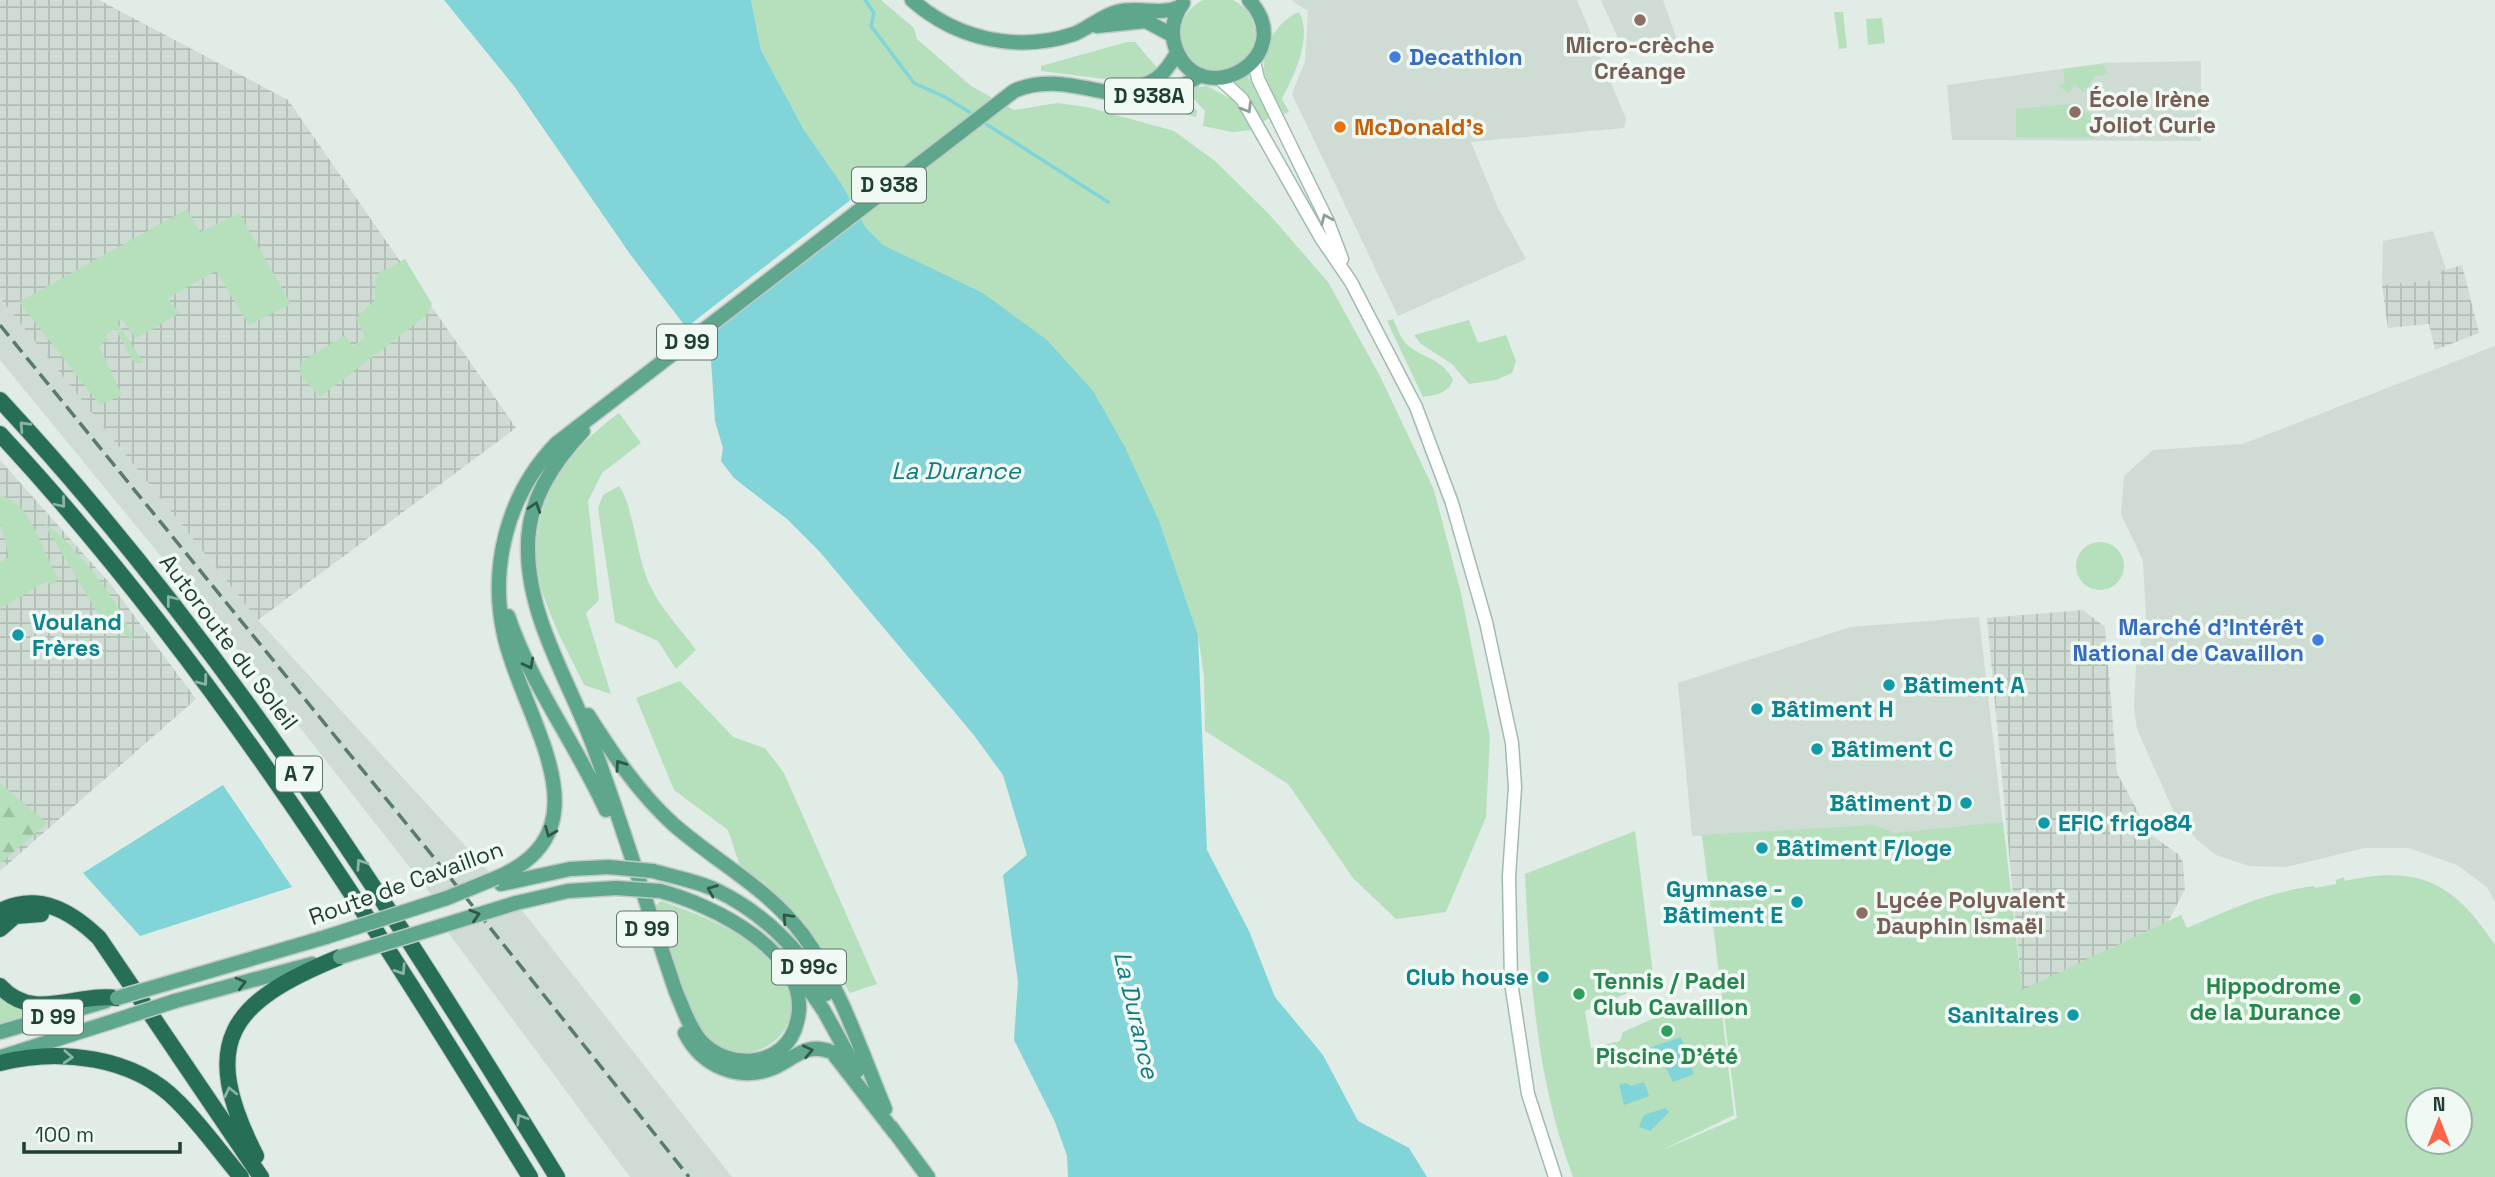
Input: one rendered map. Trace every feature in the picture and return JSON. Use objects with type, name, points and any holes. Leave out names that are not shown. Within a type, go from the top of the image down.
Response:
[{"type":"highway","name":"Autoroute du Soleil","points":[[0,400],[117,533],[279,745],[370,879],[557,1177]]},
{"type":"highway","name":"Autoroute du Soleil","points":[[0,434],[103,553],[261,758],[432,1019],[530,1177]]},
{"type":"highway","points":[[0,911],[13,905],[49,905],[68,912],[99,939],[261,1177]]},
{"type":"highway","points":[[0,929],[16,916],[38,913],[70,924],[92,945],[250,1177]]},
{"type":"highway","points":[[267,1177],[233,1104],[226,1054],[233,1033],[247,1009],[268,991],[340,957]]},
{"type":"highway","points":[[0,986],[22,1001],[49,1006],[108,998]]},
{"type":"highway","points":[[0,1063],[48,1055],[83,1057],[143,1076],[177,1100],[241,1177]]},
{"type":"main road","points":[[912,0],[948,25],[995,41],[1039,42],[1089,27],[1146,21],[1172,35]]},
{"type":"main road","points":[[1249,0],[1258,11],[1263,32],[1254,61],[1258,79],[1328,222],[1351,282],[1416,407],[1452,503],[1500,684],[1512,743],[1516,787],[1509,887],[1511,982],[1528,1094],[1555,1177]]},
{"type":"main road","points":[[1089,27],[1115,12],[1140,9],[1164,12],[1184,4]]},
{"type":"main road","points":[[1184,4],[1172,35],[1177,53],[1185,64],[1201,75],[1219,78],[1238,74],[1254,61]]},
{"type":"main road","name":"D 938A","points":[[1093,89],[1132,87],[1154,82],[1167,72],[1177,53]]},
{"type":"main road","name":"D 938A","points":[[1004,97],[1023,86],[1043,83],[1133,96],[1161,94],[1201,75]]},
{"type":"main road","points":[[1219,78],[1242,99],[1321,238],[1351,282]]},
{"type":"main road","name":"D 938","points":[[774,274],[1004,97]]},
{"type":"main road","name":"D 99","points":[[600,412],[774,274]]},
{"type":"main road","name":"Route de Cavaillon","points":[[0,1032],[108,998],[326,937],[498,881],[517,870],[541,848],[554,824],[556,810],[550,772],[504,638],[499,577],[512,511],[527,478],[557,443],[600,412]]},
{"type":"main road","name":"Route de Cavaillon","points":[[0,1057],[175,1001],[340,957],[516,903],[568,891],[616,888],[660,891],[681,896],[740,924],[783,963],[794,983],[798,1000],[798,1021],[785,1045],[772,1056],[757,1061],[726,1058],[701,1041],[693,1030],[676,992],[625,845],[573,692],[537,606],[528,547],[534,510],[548,475],[600,412]]},
{"type":"main road","name":"D 99","points":[[499,577],[514,636],[590,775],[609,817],[676,1012],[689,1040],[707,1060],[735,1072],[767,1070],[807,1048],[832,1052],[895,1133]]},
{"type":"main road","points":[[573,692],[621,768],[637,786],[674,825],[766,896],[802,934],[843,1010],[885,1109]]},
{"type":"main road","name":"D 99c","points":[[498,881],[570,869],[608,867],[653,871],[715,889],[744,906],[788,942],[819,982],[895,1133]]},
{"type":"main road","name":"D 99c","points":[[740,924],[774,946],[801,976],[895,1133],[928,1177]]},
{"type":"shaded area","points":[[0,0],[99,0],[288,100],[516,428],[258,620],[0,298]]},
{"type":"shaded area","points":[[1291,0],[1577,0],[1626,119],[1624,128],[1471,142],[1498,208],[1526,259],[1398,316],[1292,94],[1305,61],[1308,11]]},
{"type":"shaded area","name":"Micro-crèche Créange","points":[[1601,0],[1663,0],[1677,40],[1625,54]]},
{"type":"shaded area","name":"École Irène Joliot Curie","points":[[2201,61],[2201,141],[1952,140],[1947,85],[2104,63]]},
{"type":"shaded area","points":[[2433,231],[2446,269],[2441,271],[2440,280],[2382,285],[2383,241]]},
{"type":"shaded area","points":[[2462,265],[2479,333],[2435,350],[2429,324],[2388,328],[2382,285],[2440,280],[2441,271]]},
{"type":"shaded area","points":[[0,298],[258,620],[492,875],[433,897],[273,693],[0,360]]},
{"type":"shaded area","name":"Marché d'Intérêt National de Cavaillon","points":[[2495,346],[2495,902],[2487,887],[2457,865],[2409,848],[2365,848],[2286,867],[2249,866],[2216,855],[2197,840],[2173,810],[2137,729],[2134,707],[2136,666],[2146,615],[2143,561],[2121,514],[2124,476],[2153,450],[2243,444]]},
{"type":"shaded area","points":[[0,460],[113,587],[196,699],[0,871]]},
{"type":"shaded area","points":[[2083,610],[2105,627],[2117,773],[2150,834],[2178,854],[2183,862],[2185,889],[2168,922],[2022,991],[1987,618]]},
{"type":"shaded area","name":"Lycée Polyvalent Dauphin Ismaël","points":[[1979,617],[2022,991],[1737,1119],[1702,836],[1692,836],[1678,683],[1850,627]]},
{"type":"shaded area","points":[[521,909],[732,1177],[630,1177],[447,931]]},
{"type":"green space","points":[[1225,-3],[1245,7],[1253,20],[1253,48],[1245,61],[1232,69],[1211,71],[1191,61],[1183,48],[1181,27],[1191,7],[1204,-1]]},
{"type":"green space","points":[[751,0],[881,0],[914,28],[917,39],[971,86],[1014,110],[1057,103],[1087,107],[1174,131],[1215,161],[1268,213],[1328,282],[1380,376],[1434,490],[1461,593],[1490,737],[1486,817],[1446,912],[1396,919],[1353,878],[1288,784],[1205,731],[1204,676],[1198,635],[1160,523],[931,270],[882,245],[866,228],[841,183],[804,130],[761,50]]},
{"type":"green space","points":[[1299,12],[1303,22],[1303,45],[1282,99],[1289,112],[1284,114],[1266,80],[1265,55],[1277,29]]},
{"type":"green space","points":[[1834,12],[1843,12],[1847,48],[1839,49]]},
{"type":"green space","points":[[1882,18],[1885,43],[1868,45],[1866,19]]},
{"type":"green space","points":[[1135,42],[1161,72],[1149,77],[1120,80],[1041,71],[1041,66]]},
{"type":"green space","points":[[2103,64],[2108,74],[2095,76],[2084,92],[2074,85],[2069,93],[2060,87],[2060,84],[2065,83],[2063,69]]},
{"type":"green space","points":[[1248,76],[1269,118],[1261,123],[1234,83]]},
{"type":"green space","points":[[1207,86],[1235,101],[1252,130],[1232,132],[1203,126],[1205,111],[1188,93],[1191,88]]},
{"type":"green space","points":[[1182,96],[1197,111],[1196,117],[1152,105]]},
{"type":"green space","points":[[2072,104],[2095,116],[2095,138],[2016,137],[2016,109]]},
{"type":"green space","points":[[187,209],[200,232],[239,213],[291,304],[249,325],[216,271],[168,298],[179,313],[136,339],[122,319],[117,322],[144,363],[134,363],[116,329],[105,334],[108,340],[99,346],[122,395],[100,405],[19,302]]},
{"type":"green space","points":[[405,259],[432,304],[426,316],[320,397],[300,375],[301,362],[345,335],[352,346],[365,338],[356,318],[374,301],[377,274]]},
{"type":"green space","points":[[1393,319],[1409,346],[1441,365],[1453,379],[1445,390],[1423,397],[1387,321]]},
{"type":"green space","points":[[1469,320],[1478,343],[1506,335],[1516,361],[1512,373],[1496,380],[1469,384],[1452,364],[1421,344],[1414,335]]},
{"type":"green space","points":[[619,413],[641,443],[602,473],[588,501],[599,600],[586,613],[611,694],[584,685],[544,597],[538,569],[537,542],[549,493],[562,470],[597,430]]},
{"type":"green space","points":[[619,486],[624,493],[641,559],[653,592],[696,650],[676,669],[658,641],[615,622],[598,508],[603,495]]},
{"type":"green space","points":[[0,495],[12,500],[29,519],[59,578],[53,585],[45,582],[0,609],[0,563],[9,557],[0,523]]},
{"type":"green space","points":[[43,522],[70,545],[96,576],[119,609],[134,641],[97,612]]},
{"type":"green space","points":[[2100,542],[2117,549],[2124,566],[2117,583],[2100,590],[2083,583],[2076,566],[2083,549]]},
{"type":"green space","points":[[680,681],[733,737],[765,748],[784,773],[877,984],[850,993],[804,922],[763,882],[740,866],[728,830],[674,790],[636,698]]},
{"type":"green space","points":[[0,783],[47,823],[0,864]]},
{"type":"green space","points":[[2003,822],[2022,990],[2181,915],[2187,928],[2265,897],[2297,889],[2336,884],[2336,880],[2344,877],[2345,881],[2394,875],[2432,883],[2464,906],[2495,945],[2495,1177],[1573,1177],[1551,1103],[1543,1065],[1529,951],[1525,874],[1635,831],[1654,982],[1585,1011],[1591,1048],[1620,1041],[1623,1032],[1666,1013],[1720,997],[1734,1115],[1660,1151],[1761,1108],[1737,1118],[1702,835],[1874,825],[1895,833]]},
{"type":"green space","points":[[661,901],[728,929],[759,950],[782,976],[791,997],[790,1016],[783,1032],[770,1044],[754,1051],[736,1052],[718,1046],[701,1032],[685,1005],[674,972],[655,906]]},
{"type":"green space","points":[[0,996],[24,1009],[43,1012],[0,1028]]},
{"type":"water","name":"La Durance","points":[[444,0],[751,0],[761,50],[804,130],[841,183],[866,228],[883,245],[983,293],[1047,340],[1093,391],[1125,447],[1160,523],[1198,635],[1207,850],[1249,931],[1275,997],[1323,1055],[1358,1121],[1409,1148],[1427,1177],[1068,1177],[1067,1156],[1055,1122],[1014,1040],[1018,982],[1003,875],[1027,855],[1003,775],[973,734],[819,551],[787,519],[734,478],[721,461],[723,448],[715,421],[711,360],[630,254],[514,86]]},
{"type":"water","points":[[223,785],[292,887],[140,936],[83,873]]},
{"type":"water","points":[[1681,1037],[1694,1074],[1673,1082],[1665,1066],[1655,1063],[1649,1048]]},
{"type":"water","points":[[1644,1082],[1649,1096],[1624,1105],[1619,1085],[1626,1083],[1631,1086]]},
{"type":"water","points":[[1665,1108],[1669,1112],[1650,1131],[1639,1127],[1644,1115]]},
{"type":"pier","points":[[853,198],[863,216],[695,346],[683,330]]},
{"type":"waterway","points":[[865,0],[874,13],[871,26],[914,83],[945,97],[974,115]]},
{"type":"waterway","points":[[983,122],[1108,202]]},
{"type":"railway","points":[[0,325],[440,865],[689,1177]]},
{"type":"place","name":"Micro-crèche Créange","points":[[1640,20]]},
{"type":"place","name":"Decathlon","points":[[1395,57]]},
{"type":"place","name":"École Irène Joliot Curie","points":[[2075,112]]},
{"type":"place","name":"McDonald's","points":[[1340,127]]},
{"type":"place","name":"Vouland Frères","points":[[18,635]]},
{"type":"place","name":"Marché d'Intérêt National de Cavaillon","points":[[2318,640]]},
{"type":"place","name":"Bâtiment A","points":[[1889,685]]},
{"type":"place","name":"Bâtiment H","points":[[1757,709]]},
{"type":"place","name":"Bâtiment C","points":[[1817,749]]},
{"type":"place","name":"Bâtiment D","points":[[1966,803]]},
{"type":"place","name":"EFIC frigo84","points":[[2044,823]]},
{"type":"place","name":"Bâtiment F/loge","points":[[1762,848]]},
{"type":"place","name":"Gymnase - Bâtiment E","points":[[1797,902]]},
{"type":"place","name":"Lycée Polyvalent Dauphin Ismaël","points":[[1862,913]]},
{"type":"place","name":"Club house","points":[[1543,977]]},
{"type":"place","name":"Tennis / Padel Club Cavaillon","points":[[1579,994]]},
{"type":"place","name":"Hippodrome de la Durance","points":[[2355,999]]},
{"type":"place","name":"Sanitaires","points":[[2073,1015]]},
{"type":"place","name":"Piscine D'été","points":[[1667,1031]]}]
